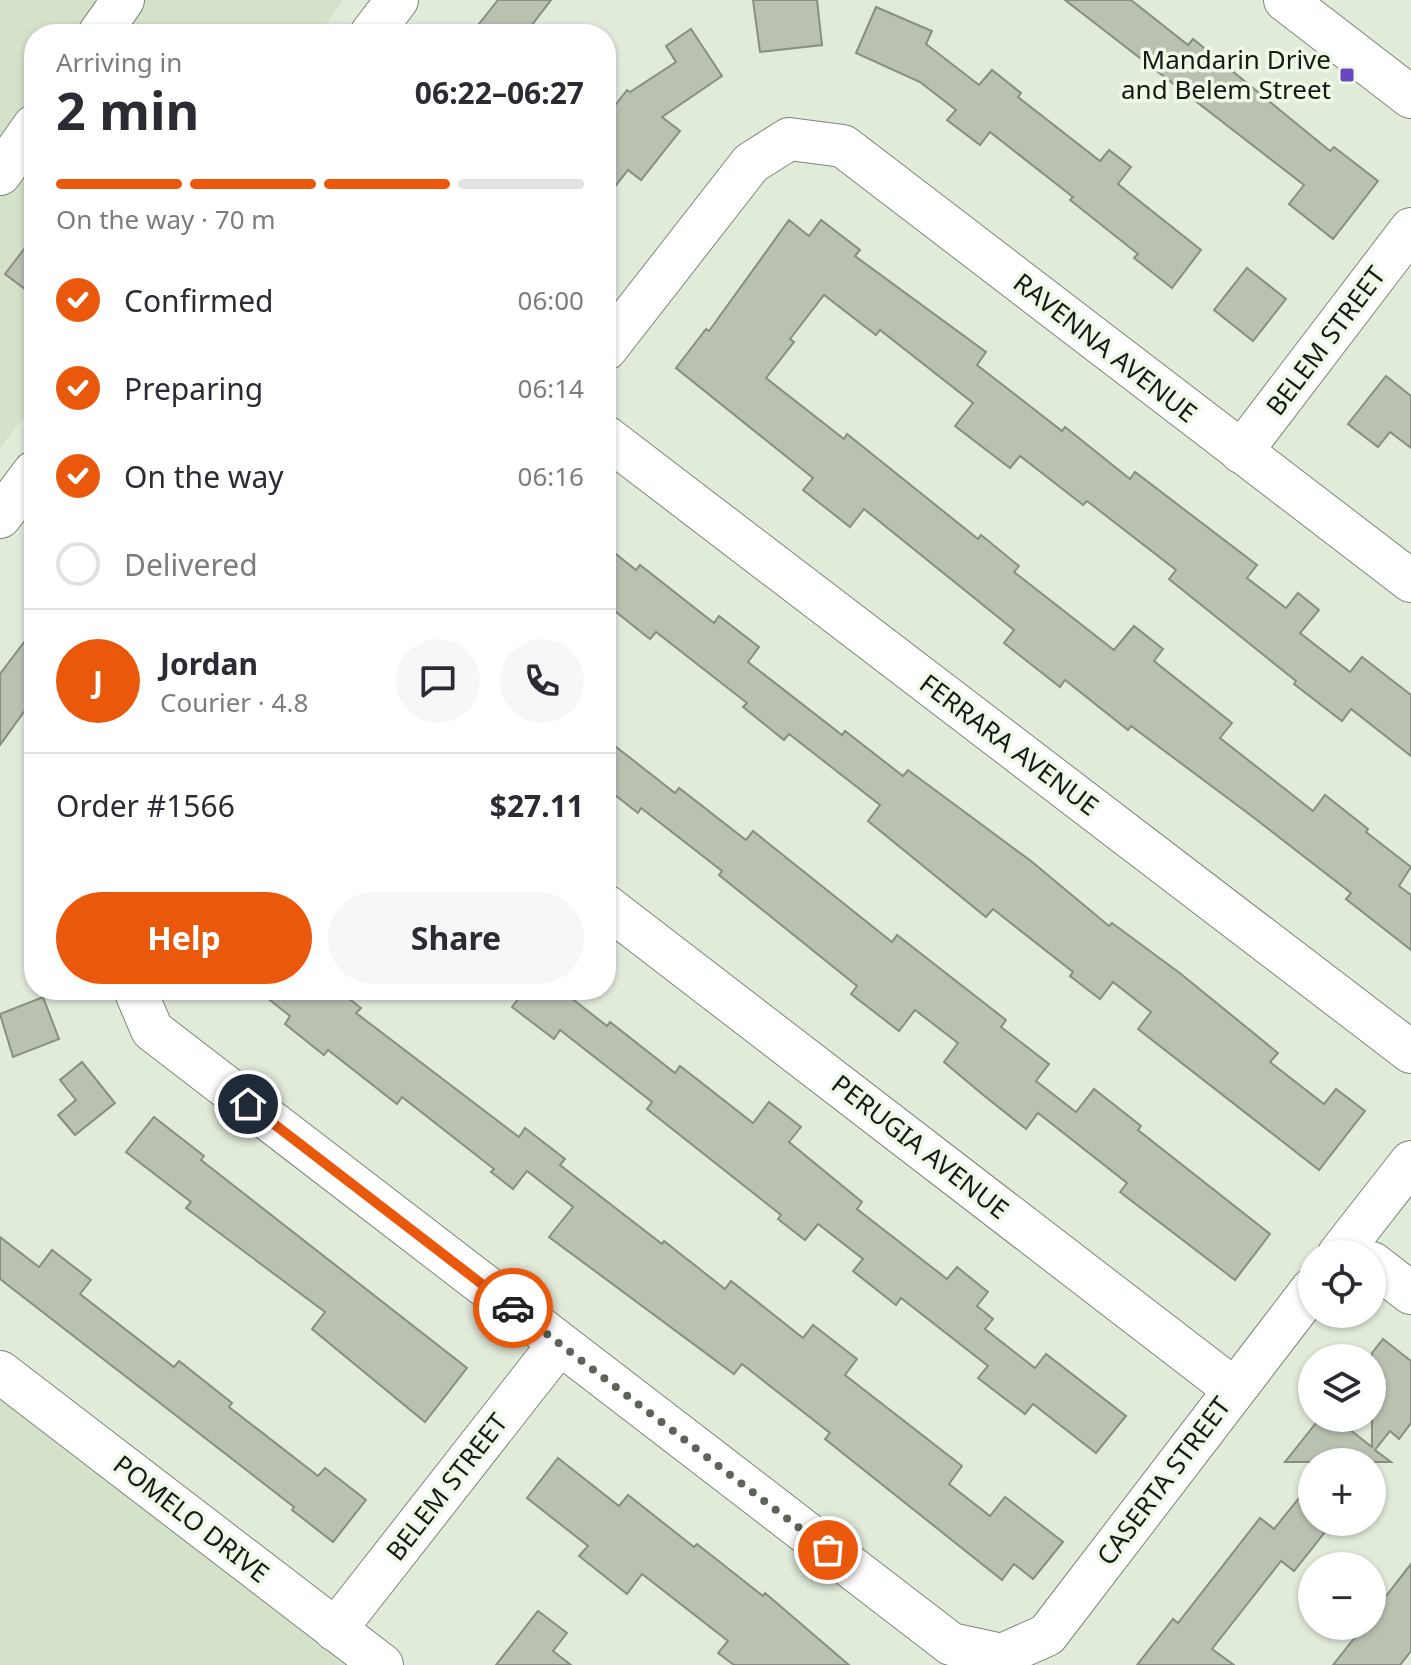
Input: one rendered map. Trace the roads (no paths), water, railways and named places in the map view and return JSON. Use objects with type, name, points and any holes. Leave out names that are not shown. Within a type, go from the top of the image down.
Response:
[{"type":"street","points":[[106,24],[123,0]]},
{"type":"street","points":[[379,24],[397,0]]},
{"type":"street","points":[[1285,0],[1411,97]]},
{"type":"street","name":"RAVENNA AVENUE","points":[[616,336],[751,163],[789,139],[843,146],[1411,581]]},
{"type":"street","points":[[0,174],[24,140]]},
{"type":"street","name":"BELEM STREET","points":[[1241,452],[1411,229]]},
{"type":"street","name":"FERRARA AVENUE","points":[[616,445],[1411,1052]]},
{"type":"street","points":[[0,517],[24,485]]},
{"type":"street","name":"PERUGIA AVENUE","points":[[616,914],[1234,1389]]},
{"type":"street","points":[[139,1000],[152,1030],[559,1344]]},
{"type":"street","points":[[1363,1240],[1411,1162]]},
{"type":"street","points":[[1386,1276],[1411,1293]]},
{"type":"street","name":"CASERTA STREET","points":[[559,1344],[951,1644],[1002,1655],[1047,1635],[1298,1307]]},
{"type":"street","name":"BELEM STREET","points":[[335,1630],[559,1344]]},
{"type":"street","name":"POMELO DRIVE","points":[[0,1372],[382,1665]]},
{"type":"place","name":"Mandarin Drive and Belem Street","points":[[1347,75]]}]
